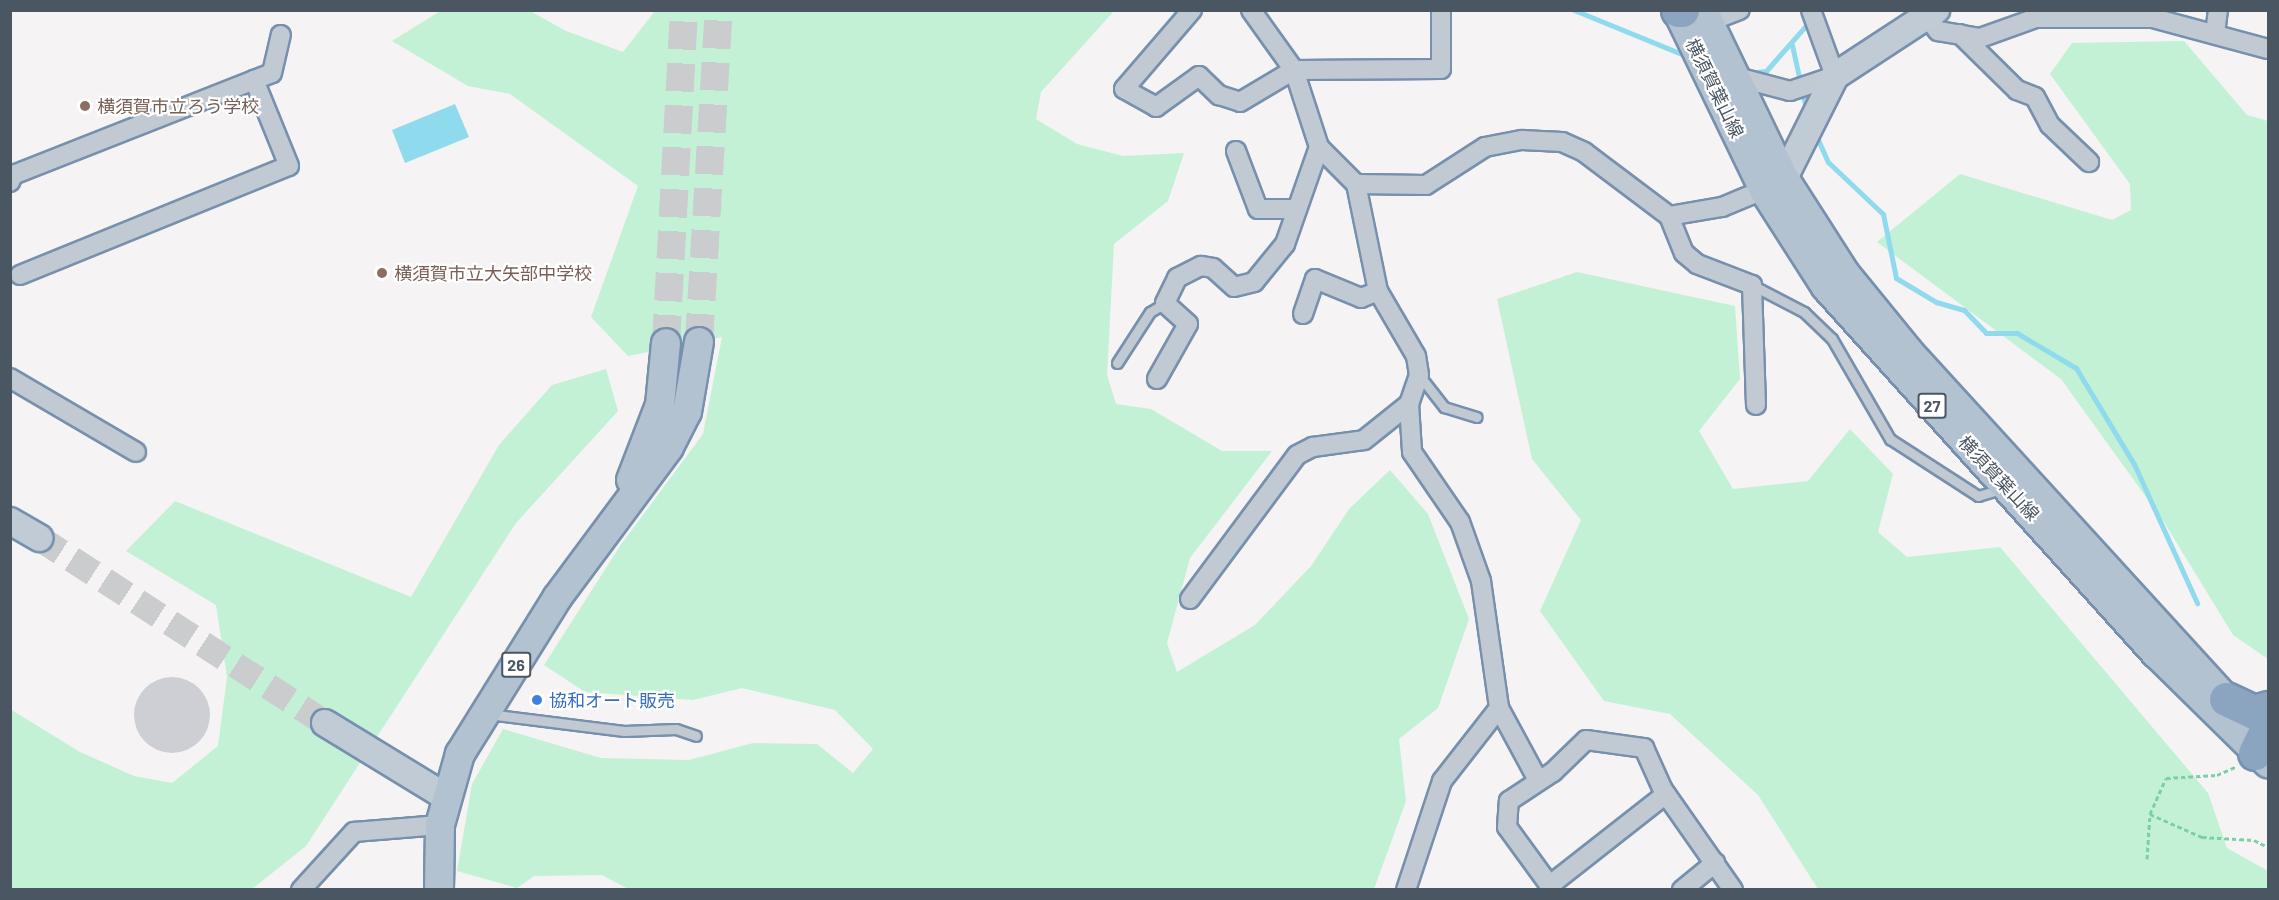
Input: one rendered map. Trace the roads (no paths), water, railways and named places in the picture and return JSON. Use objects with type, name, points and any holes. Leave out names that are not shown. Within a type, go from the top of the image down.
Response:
[{"type":"highway","points":[[2226,699],[2254,711],[2262,741]]},
{"type":"main road","name":"横須賀葉山線","points":[[1688,13],[1733,76],[1774,185],[1909,352],[2226,699]]},
{"type":"main road","name":"横須賀葉山線","points":[[1688,13],[1826,287],[2157,654],[2262,741]]},
{"type":"main road","name":"26","points":[[439,890],[440,825],[446,797],[460,754],[557,598],[669,447],[687,412],[699,342]]},
{"type":"main road","name":"26","points":[[600,540],[644,453],[660,405],[666,343]]},
{"type":"main road","points":[[660,405],[673,414],[687,412]]},
{"type":"street","points":[[1192,10],[1124,88],[1156,106],[1199,76],[1219,95],[1240,102],[1294,70],[1441,69],[1441,10]]},
{"type":"street","points":[[1688,13],[1740,10]]},
{"type":"street","points":[[1669,216],[1695,214],[1774,185],[1835,76],[1811,10]]},
{"type":"street","points":[[2215,34],[2218,10]]},
{"type":"street","points":[[1251,11],[1294,70],[1319,147],[1356,184],[1378,291],[1416,356],[1419,375],[1409,404],[1412,452],[1460,522],[1481,581],[1499,708],[1538,780]]},
{"type":"street","points":[[1733,76],[1790,91],[1835,76],[1932,14],[1938,31],[1980,38],[2036,18],[2075,13],[2161,15],[2268,49]]},
{"type":"street","points":[[1960,34],[2017,90],[2035,97],[2050,125],[2089,162]]},
{"type":"street","points":[[10,182],[13,175],[272,73],[281,35]]},
{"type":"street","points":[[20,275],[289,166],[254,80]]},
{"type":"street","points":[[1356,184],[1426,185],[1485,147],[1545,141],[1584,152],[1669,216],[1684,253],[1697,264],[1752,285],[1756,405]]},
{"type":"street","points":[[1157,380],[1188,324],[1165,303],[1177,278],[1201,266],[1213,268],[1234,287],[1254,282],[1285,244],[1319,147]]},
{"type":"street","points":[[1236,151],[1258,209],[1297,209]]},
{"type":"street","points":[[1303,314],[1315,279],[1361,298],[1378,291]]},
{"type":"street","points":[[10,378],[136,452]]},
{"type":"street","points":[[1190,599],[1297,455],[1313,447],[1364,440],[1409,404]]},
{"type":"street","points":[[10,521],[39,538]]},
{"type":"street","points":[[1406,890],[1442,781],[1499,708]]},
{"type":"street","points":[[325,723],[446,797]]},
{"type":"street","points":[[1666,794],[1551,887],[1507,827],[1509,801],[1586,740],[1644,748],[1666,794],[1733,890]]},
{"type":"street","points":[[301,890],[354,832],[440,825]]},
{"type":"street","points":[[1682,890],[1715,863]]},
{"type":"lane","points":[[1752,285],[1804,312],[1832,339],[1890,439],[1978,496],[2008,487]]},
{"type":"lane","points":[[1117,363],[1150,312],[1165,303]]},
{"type":"lane","points":[[1419,375],[1444,407],[1476,417]]},
{"type":"lane","points":[[486,714],[624,730],[676,729],[696,736]]},
{"type":"water","points":[[455,104],[469,137],[405,163],[392,130]]},
{"type":"waterway","points":[[1574,10],[1689,57]]},
{"type":"waterway","points":[[1749,73],[1766,71],[1810,21]]},
{"type":"waterway","points":[[1792,45],[1807,113]]},
{"type":"waterway","points":[[1815,133],[1828,162],[1883,214],[1896,278],[1936,302],[1964,310],[1986,333],[2017,333],[2076,368],[2134,464],[2197,603]]},
{"type":"tunnel","points":[[666,343],[684,10]]},
{"type":"tunnel","points":[[699,342],[719,10]]},
{"type":"tunnel","points":[[39,538],[325,723]]},
{"type":"place","name":"横須賀市立ろう学校","points":[[85,106]]},
{"type":"place","name":"横須賀市立大矢部中学校","points":[[382,273]]},
{"type":"place","name":"協和オート販売","points":[[537,700]]}]
